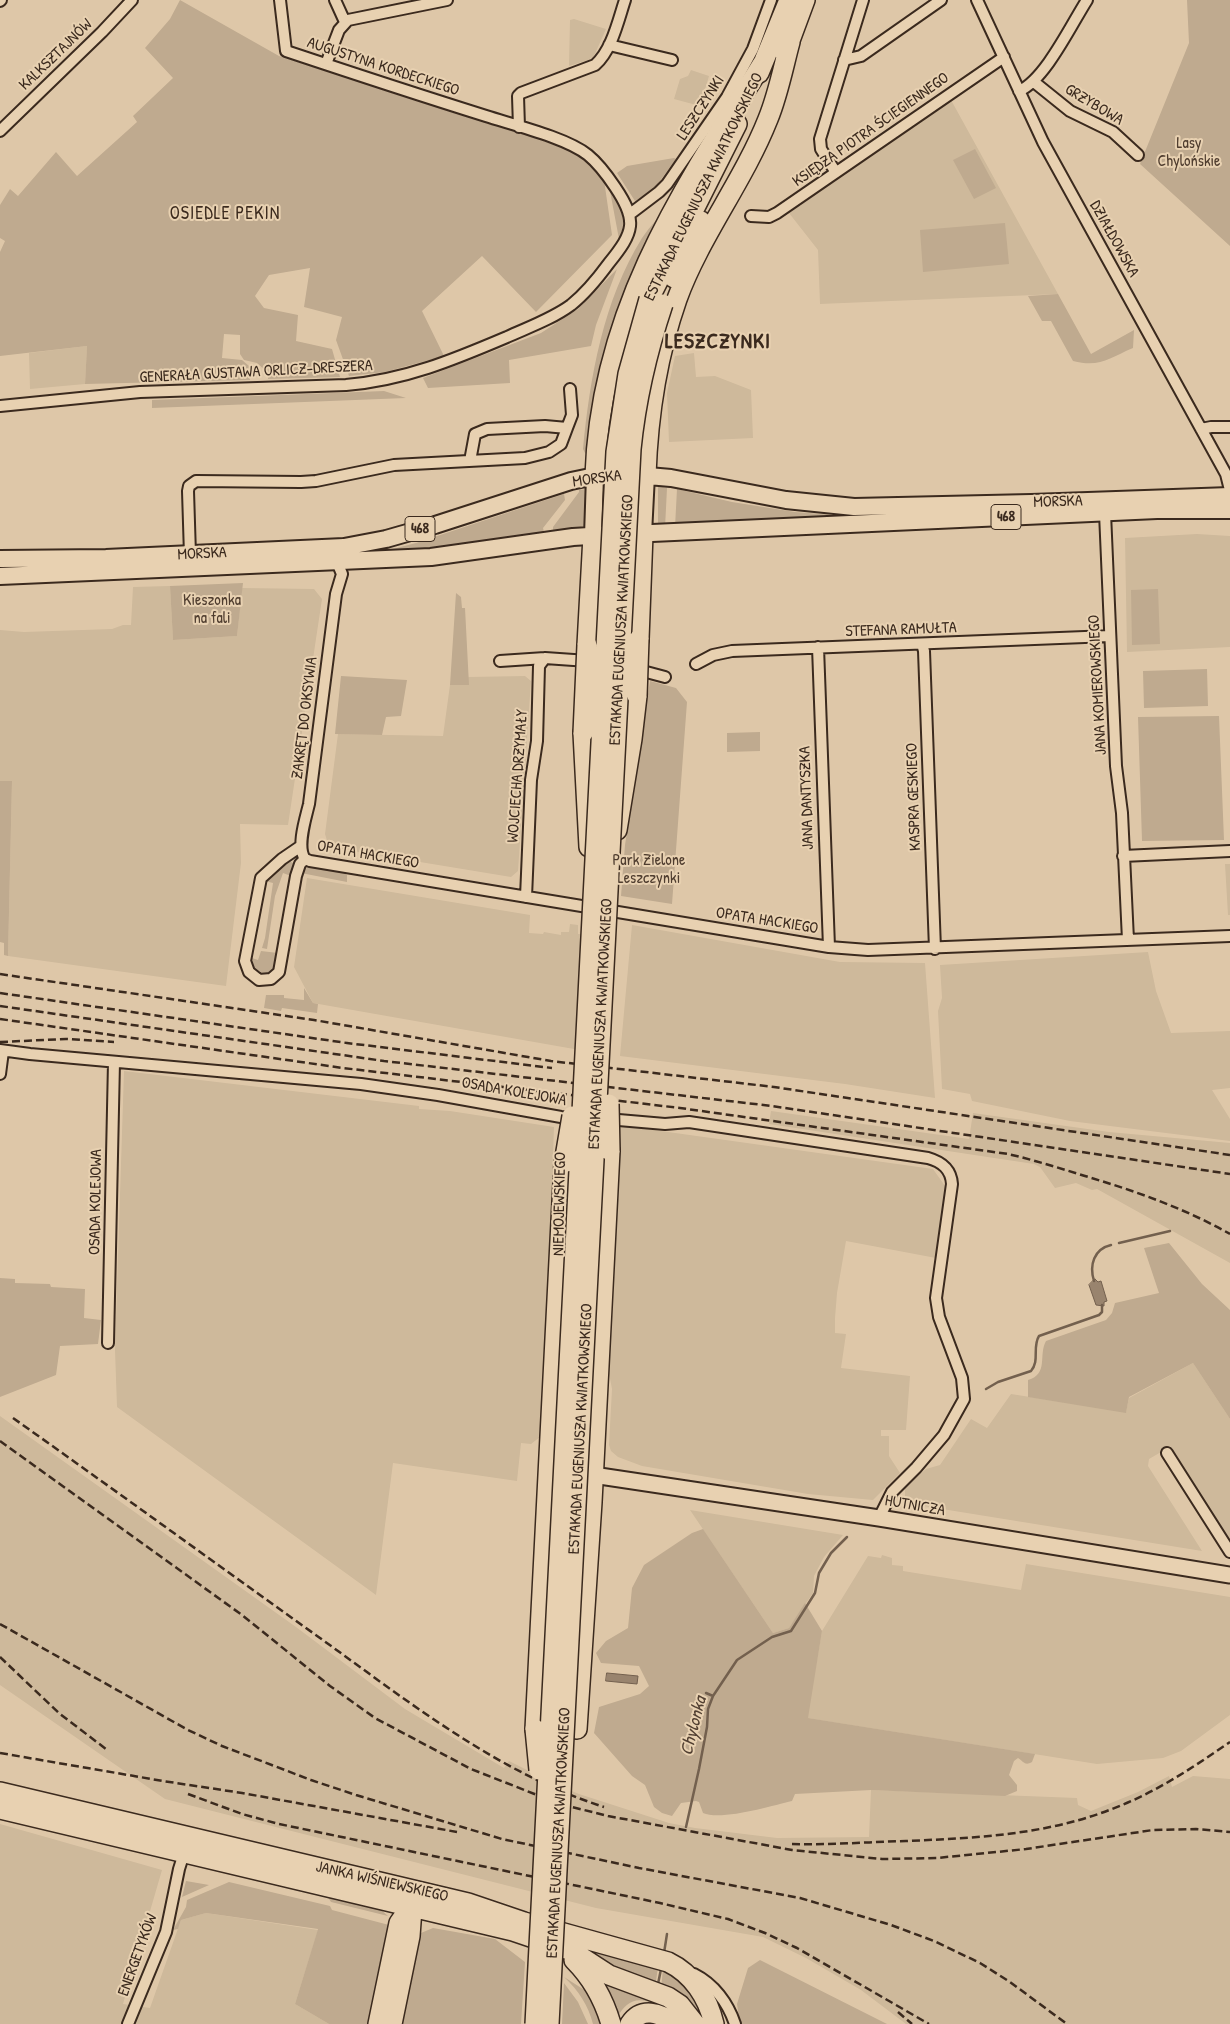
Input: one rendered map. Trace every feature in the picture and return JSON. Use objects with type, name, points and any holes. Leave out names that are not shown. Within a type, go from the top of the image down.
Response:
[{"type":"highway","name":"ESTAKADA EUGENIUSZA KWIATKOWSKIEGO","points":[[548,2024],[560,1808],[600,902],[632,439],[656,302],[742,114],[789,0]]},
{"type":"highway","name":"ESTAKADA EUGENIUSZA KWIATKOWSKIEGO","points":[[656,302],[760,111],[790,42],[804,0]]},
{"type":"highway","points":[[646,475],[655,382],[660,354],[678,298],[705,239],[744,169],[768,119],[790,42]]},
{"type":"highway","points":[[596,476],[598,436],[610,371],[631,301],[661,232],[695,169],[764,63]]},
{"type":"highway","points":[[610,371],[655,382]]},
{"type":"highway","points":[[600,902],[632,739],[639,639],[643,534]]},
{"type":"highway","points":[[593,536],[582,734],[600,902]]},
{"type":"highway","name":"ESTAKADA EUGENIUSZA KWIATKOWSKIEGO","points":[[535,2024],[594,1033]]},
{"type":"highway","points":[[545,1839],[535,1729],[564,1163],[594,1033]]},
{"type":"highway","points":[[560,1808],[580,1713],[610,1152],[609,1105],[594,1033]]},
{"type":"highway","name":"JANKA WIŚNIEWSKIEGO","points":[[0,1792],[187,1845]]},
{"type":"highway","name":"JANKA WIŚNIEWSKIEGO","points":[[0,1809],[187,1845],[413,1898],[578,1954],[609,1975],[668,1997],[680,2005],[695,2024]]},
{"type":"highway","points":[[378,2024],[399,1923],[413,1898]]},
{"type":"highway","points":[[392,2024],[410,1936],[413,1898]]},
{"type":"highway","name":"JANKA WIŚNIEWSKIEGO","points":[[413,1898],[468,1903],[524,1922],[674,1965]]},
{"type":"highway","points":[[553,1944],[570,1956],[585,1972],[600,1995],[611,2024]]},
{"type":"highway","points":[[674,1965],[696,1984],[707,2002],[714,2024]]},
{"type":"highway","points":[[630,2024],[638,2016],[646,2012],[662,2016],[674,2024]]},
{"type":"main road","name":"MORSKA","points":[[0,559],[98,559],[344,547],[394,537],[539,491],[596,476],[625,474],[684,480],[786,500],[854,506],[1031,504],[1230,496]]},
{"type":"main road","points":[[643,534],[646,475]]},
{"type":"main road","points":[[593,536],[596,476]]},
{"type":"main road","name":"MORSKA","points":[[0,576],[450,556],[573,537],[1105,513],[1230,510]]},
{"type":"main road","name":"HUTNICZA","points":[[548,1470],[571,1464],[582,1467],[593,1475],[879,1518],[1230,1575]]},
{"type":"street","name":"KALKSZTAJNÓW","points":[[0,131],[102,32],[132,0]]},
{"type":"street","name":"AUGUSTYNA KORDECKIEGO","points":[[280,0],[286,51],[519,126],[568,144],[586,154],[602,168],[630,214]]},
{"type":"street","points":[[335,0],[345,22]]},
{"type":"street","points":[[326,64],[339,30],[345,22],[354,18],[447,0]]},
{"type":"street","points":[[519,126],[518,100],[521,93],[595,65],[609,45],[625,0]]},
{"type":"street","name":"LESZCZYNKI","points":[[630,214],[667,184],[712,120],[753,49],[771,0]]},
{"type":"street","points":[[835,171],[821,149],[820,139],[863,0]]},
{"type":"street","points":[[844,60],[861,56],[941,0]]},
{"type":"street","name":"DZIAŁDOWSKA","points":[[977,0],[1043,142],[1226,474],[1230,490]]},
{"type":"street","points":[[1019,91],[1034,82],[1086,0]]},
{"type":"street","points":[[609,45],[672,60]]},
{"type":"street","name":"KSIĘDZA PIOTRA ŚCIEGIENNEGO","points":[[751,216],[769,217],[777,213],[835,171],[1004,56]]},
{"type":"street","name":"GRZYBOWA","points":[[1034,82],[1070,111],[1113,132],[1138,155]]},
{"type":"street","name":"GENERAŁA GUSTAWA ORLICZ-DRESZERA","points":[[0,406],[131,392],[354,384],[405,376],[465,355],[555,315],[572,304],[588,289],[622,247],[630,231],[630,214]]},
{"type":"street","points":[[190,555],[188,486],[196,481],[316,481],[394,465],[525,458],[548,452],[561,444],[572,416],[570,389]]},
{"type":"street","points":[[470,461],[474,434],[480,431],[486,429],[545,426],[567,428]]},
{"type":"street","points":[[1201,430],[1211,427],[1230,427]]},
{"type":"street","name":"JANA KOMIEROWSKIEGO","points":[[1105,513],[1116,766],[1122,813],[1128,940]]},
{"type":"street","name":"ZAKRĘT DO OKSYWIA","points":[[305,858],[302,855],[301,846],[309,804],[336,594],[333,575],[344,547]]},
{"type":"street","name":"STEFANA RAMUŁTA","points":[[696,664],[713,655],[732,651],[1110,636]]},
{"type":"street","name":"KASPRA GESKIEGO","points":[[922,644],[924,651],[935,949]]},
{"type":"street","name":"JANA DANTYSZKA","points":[[818,647],[829,947]]},
{"type":"street","points":[[500,661],[545,658],[602,662],[665,677]]},
{"type":"street","name":"WOJCIECHA DRZYMAŁY","points":[[526,898],[531,780],[537,741],[539,666],[545,658]]},
{"type":"street","points":[[301,846],[282,859],[261,878],[245,961],[248,972],[259,980],[270,979],[279,972],[296,876],[300,864],[305,858]]},
{"type":"street","points":[[1124,856],[1230,851]]},
{"type":"street","name":"OPATA HACKIEGO","points":[[305,858],[310,861],[526,898],[829,947],[868,950],[935,949],[1230,936]]},
{"type":"street","name":"OSADA KOLEJOWA","points":[[0,1074],[1,1050],[361,1084],[438,1094],[561,1117],[665,1124],[689,1122],[928,1158],[942,1163],[950,1174],[952,1184],[936,1298],[939,1316],[962,1378],[964,1399],[944,1435],[916,1468],[892,1492],[884,1504],[879,1518]]},
{"type":"street","name":"OSADA KOLEJOWA","points":[[108,1343],[114,1062]]},
{"type":"street","name":"NIEMOJEWSKIEGO","points":[[550,1438],[568,1401],[579,1183],[575,1137],[589,1118],[600,1139],[594,1183],[582,1402],[595,1442]]},
{"type":"street","points":[[1167,1453],[1230,1552]]},
{"type":"street","name":"ENERGETYKÓW","points":[[128,2024],[166,1932],[179,1869],[187,1845]]},
{"type":"street","name":"JANKA WIŚNIEWSKIEGO","points":[[674,1965],[700,1977],[716,1991],[724,2000],[735,2024]]},
{"type":"shaded area","points":[[574,19],[606,29],[594,56],[569,66],[570,20]]},
{"type":"shaded area","points":[[691,70],[709,76],[700,106],[674,99],[680,79],[688,76]]},
{"type":"shaded area","points":[[951,100],[1058,294],[820,304],[818,250],[789,213]]},
{"type":"shaded area","points":[[87,346],[85,384],[30,389],[29,353]]},
{"type":"shaded area","points":[[694,353],[696,377],[715,376],[751,390],[753,438],[669,442],[667,393],[675,356]]},
{"type":"shaded area","points":[[1197,534],[1230,536],[1230,647],[1127,652],[1125,538]]},
{"type":"shaded area","points":[[170,586],[173,640],[237,636],[242,588],[314,589],[322,599],[288,825],[240,824],[241,863],[226,986],[8,956],[12,782],[0,781],[0,630],[24,632],[112,629],[123,625],[131,625],[133,587]]},
{"type":"shaded area","points":[[525,676],[531,681],[518,871],[511,877],[329,847],[325,834],[338,734],[443,736],[450,685],[468,685],[468,677]]},
{"type":"shaded area","points":[[1225,864],[1230,864],[1230,915],[1228,915]]},
{"type":"shaded area","points":[[307,878],[530,915],[529,933],[543,934],[544,932],[561,935],[561,932],[569,932],[570,924],[578,925],[578,934],[614,936],[608,1055],[313,1003],[294,967]]},
{"type":"shaded area","points":[[632,925],[840,962],[925,963],[935,1098],[845,1084],[620,1056]]},
{"type":"shaded area","points":[[1148,952],[1156,991],[1171,1033],[1230,1031],[1230,1088],[1212,1090],[1230,1119],[1230,1141],[1070,1121],[972,1101],[970,1094],[942,1089],[938,1011],[942,998],[940,965]]},
{"type":"shaded area","points":[[124,1071],[419,1106],[419,1109],[450,1111],[554,1127],[543,1429],[540,1437],[531,1444],[521,1443],[517,1481],[393,1463],[376,1595],[117,1407],[115,1350]]},
{"type":"shaded area","points":[[771,1111],[969,1139],[973,1113],[1109,1132],[1230,1143],[1230,1263],[1097,1189],[1092,1190],[1076,1183],[1055,1188],[1040,1167],[1034,1164],[769,1124]]},
{"type":"shaded area","points":[[618,1125],[933,1169],[945,1186],[936,1258],[846,1241],[837,1293],[835,1318],[835,1333],[846,1334],[841,1368],[910,1376],[906,1430],[881,1430],[881,1436],[889,1436],[889,1456],[900,1473],[873,1500],[808,1494],[642,1466],[618,1457],[611,1451],[609,1445],[612,1389],[607,1363]]},
{"type":"shaded area","points":[[1095,1279],[1098,1282],[1101,1281],[1107,1301],[1104,1302],[1104,1306],[1096,1305],[1089,1285]]},
{"type":"shaded area","points":[[1193,1363],[1230,1419],[1230,1546],[1168,1448],[1149,1459],[1148,1466],[1202,1551],[905,1503],[905,1488],[926,1469],[940,1465],[971,1419],[987,1428],[1011,1394],[1126,1412],[1129,1398]]},
{"type":"shaded area","points":[[0,1416],[296,1627],[405,1709],[504,1768],[509,1761],[579,1794],[669,1823],[777,1838],[869,1837],[871,1790],[1077,1798],[1078,1805],[1091,1811],[1138,1792],[1169,1776],[1172,1787],[1193,1776],[1230,1779],[1230,2024],[906,2024],[861,1990],[806,1958],[763,1937],[596,1908],[165,1799],[0,1685]]},
{"type":"shaded area","points":[[690,1510],[843,1535],[824,1557],[814,1576],[813,1593],[789,1628],[773,1633]]},
{"type":"shaded area","points":[[882,1555],[892,1558],[892,1565],[903,1566],[903,1571],[1021,1590],[1026,1564],[1230,1597],[1230,1715],[1181,1751],[1163,1758],[1097,1764],[807,1718],[822,1631],[868,1556],[881,1558]]},
{"type":"shaded area","points":[[607,1673],[638,1676],[637,1684],[606,1681]]},
{"type":"shaded area","points":[[0,1824],[162,1870],[123,2004],[150,2008],[181,1920],[206,1913],[318,1930],[295,2004],[329,2024],[0,2024]]},
{"type":"green space","points":[[180,0],[279,56],[533,137],[570,151],[603,173],[612,235],[536,312],[482,256],[422,311],[444,356],[385,372],[349,376],[336,340],[342,317],[304,307],[310,268],[269,275],[255,296],[264,308],[298,315],[296,341],[332,349],[340,377],[268,379],[268,373],[257,363],[244,360],[240,354],[240,335],[224,334],[222,358],[242,360],[249,366],[250,380],[85,384],[87,346],[0,356],[0,252],[5,241],[0,238],[0,205],[10,189],[18,196],[56,152],[77,176],[137,122],[133,116],[173,78],[145,48],[170,19]]},
{"type":"green space","name":"Lasy Chylońskie","points":[[1187,0],[1230,0],[1230,246],[1140,164],[1189,43]]},
{"type":"green space","points":[[975,149],[996,188],[974,199],[953,160]]},
{"type":"green space","points":[[676,159],[654,189],[635,201],[617,173],[627,166]]},
{"type":"green space","points":[[610,191],[622,214],[623,226],[619,239]]},
{"type":"green space","points":[[669,206],[638,262],[616,314],[598,383],[587,454],[583,449],[594,367],[608,313],[617,287],[642,238]]},
{"type":"green space","points":[[1005,223],[1009,264],[923,272],[920,230]]},
{"type":"green space","points":[[617,269],[596,325],[591,346],[509,360],[510,383],[428,388],[423,378],[541,333],[578,309]]},
{"type":"green space","points":[[1058,294],[1091,354],[1134,330],[1133,348],[1098,363],[1073,361],[1051,321],[1042,321],[1028,296]]},
{"type":"green space","points":[[384,391],[406,398],[152,408],[152,400]]},
{"type":"green space","points":[[658,486],[667,488],[665,528],[658,528]]},
{"type":"green space","points":[[586,489],[584,527],[553,530],[553,527],[579,490]]},
{"type":"green space","points":[[677,489],[732,502],[795,512],[861,517],[675,527]]},
{"type":"green space","points":[[564,494],[565,500],[543,528],[544,532],[427,550],[381,552],[416,543]]},
{"type":"green space","name":"Kieszonka na fali","points":[[243,583],[237,636],[173,640],[170,586]]},
{"type":"green space","points":[[1158,589],[1160,644],[1132,645],[1131,590]]},
{"type":"green space","points":[[456,593],[461,597],[462,608],[465,608],[469,685],[450,685]]},
{"type":"green space","points":[[1207,669],[1208,706],[1144,708],[1143,671]]},
{"type":"green space","points":[[341,676],[407,680],[401,716],[386,717],[382,735],[335,734]]},
{"type":"green space","name":"Park Zielone Leszczynki","points":[[650,681],[676,688],[687,702],[672,904],[621,896],[625,845]]},
{"type":"green space","points":[[1219,716],[1224,840],[1142,841],[1138,717]]},
{"type":"green space","points":[[760,732],[760,751],[727,752],[727,733]]},
{"type":"green space","points":[[0,781],[12,781],[8,956],[4,955],[4,943],[0,942]]},
{"type":"green space","points":[[288,860],[293,863],[291,876],[283,873],[275,896],[267,949],[262,948],[273,883],[265,881]]},
{"type":"green space","points":[[308,867],[341,871],[347,875],[347,882],[301,873]]},
{"type":"green space","points":[[261,951],[278,953],[276,968],[269,973],[259,973],[250,964],[249,957],[258,960]]},
{"type":"green space","points":[[304,988],[313,1003],[318,1004],[317,1013],[282,1008],[281,1011],[264,1008],[266,995],[284,995],[284,998],[304,1000]]},
{"type":"green space","points":[[1169,1243],[1202,1284],[1230,1310],[1230,1419],[1193,1363],[1129,1397],[1126,1413],[1028,1397],[1028,1380],[1039,1373],[1041,1369],[1046,1341],[1106,1320],[1112,1313],[1115,1303],[1159,1293],[1144,1248]]},
{"type":"green space","points":[[0,1278],[15,1279],[15,1283],[50,1284],[51,1287],[85,1289],[84,1318],[101,1320],[98,1344],[60,1346],[56,1375],[0,1397]]},
{"type":"green space","points":[[703,1529],[773,1633],[789,1628],[805,1603],[822,1631],[808,1718],[1035,1754],[1032,1762],[1028,1764],[1018,1758],[1014,1761],[1009,1775],[1017,1785],[1017,1791],[1005,1796],[871,1790],[795,1794],[792,1801],[746,1812],[722,1815],[703,1813],[699,1802],[696,1801],[681,1803],[672,1816],[662,1813],[654,1807],[645,1785],[632,1776],[594,1733],[599,1707],[640,1694],[649,1686],[639,1666],[601,1663],[596,1653],[606,1641],[628,1628],[632,1588],[644,1565],[692,1533]]},
{"type":"green space","points":[[186,1881],[209,1885],[182,1897]]},
{"type":"green space","points":[[229,1882],[330,1906],[332,1910],[389,1925],[390,1928],[371,2024],[329,2024],[295,2004],[318,1929],[206,1913],[181,1920],[178,1929],[173,1930],[186,1907],[187,1900]]},
{"type":"green space","points":[[327,1896],[380,1909],[388,1916],[331,1902]]},
{"type":"green space","points":[[433,1928],[495,1939],[525,1962],[521,2024],[400,2024],[421,1933]]},
{"type":"green space","points":[[566,1940],[658,1967],[655,1988],[613,1974]]},
{"type":"green space","points":[[760,1960],[887,2024],[740,2024],[737,2004],[748,1968]]},
{"type":"green space","points":[[663,1969],[682,1980],[710,2024],[701,2024],[661,1989]]},
{"type":"green space","points":[[564,1977],[594,1996],[605,2024],[593,2024],[582,1999]]},
{"type":"green space","points":[[600,1981],[652,2001],[652,2003],[640,2000],[631,2002],[623,2008],[617,2018]]},
{"type":"green space","points":[[564,1983],[578,2002],[588,2024],[562,2024]]},
{"type":"waterway","name":"Chylonka","points":[[1119,1243],[1170,1231]]},
{"type":"waterway","name":"Chylonka","points":[[1094,1281],[1092,1269],[1094,1258],[1100,1250],[1111,1245]]},
{"type":"waterway","name":"Chylonka","points":[[986,1389],[998,1382],[1031,1371],[1035,1363],[1036,1345],[1039,1336],[1099,1315],[1102,1312],[1102,1305]]},
{"type":"waterway","name":"Chylonka","points":[[686,1827],[707,1727],[708,1709],[713,1696],[737,1660],[772,1637],[791,1631],[815,1593],[819,1573],[831,1553],[847,1537]]},
{"type":"waterway","name":"Chylonka","points":[[706,1693],[713,1696]]},
{"type":"waterway","name":"Chylonka","points":[[664,1953],[667,1934]]},
{"type":"waterway","name":"Chylonka","points":[[658,1984],[661,1969]]},
{"type":"railway","points":[[0,974],[314,1020],[551,1061],[774,1087],[1230,1155]]},
{"type":"railway","points":[[0,993],[347,1043],[552,1068]]},
{"type":"railway","points":[[0,1006],[384,1061],[772,1106],[1230,1174]]},
{"type":"railway","points":[[0,1019],[343,1068],[680,1108],[1008,1154],[1141,1194],[1195,1216],[1230,1234]]},
{"type":"railway","points":[[0,1042],[66,1039],[114,1042]]},
{"type":"railway","points":[[13,1418],[421,1711],[456,1734],[527,1775],[565,1793],[604,1807]]},
{"type":"railway","points":[[0,1441],[242,1615],[330,1686],[375,1718],[471,1769],[560,1804],[608,1816],[792,1850],[882,1859],[937,1858],[1026,1849],[1153,1830],[1196,1829],[1230,1832]]},
{"type":"railway","points":[[0,1624],[188,1730],[222,1746],[311,1780],[502,1839],[639,1868],[800,1898],[891,1925],[934,1941],[980,1963],[1010,1982],[1067,2024]]},
{"type":"railway","points":[[0,1657],[60,1714],[106,1749]]},
{"type":"railway","points":[[792,1844],[835,1844],[958,1838],[1010,1834],[1061,1825],[1128,1803],[1158,1788],[1230,1742]]},
{"type":"railway","points":[[0,1753],[242,1793],[457,1832]]},
{"type":"railway","points":[[188,1794],[242,1814],[279,1824],[660,1903],[728,1919],[797,1948],[929,2024]]},
{"type":"railway","points":[[898,2012],[912,2024]]},
{"type":"district","name":"OSIEDLE PEKIN","points":[[225,214]]},
{"type":"district","name":"LESZCZYNKI","points":[[718,342]]}]
